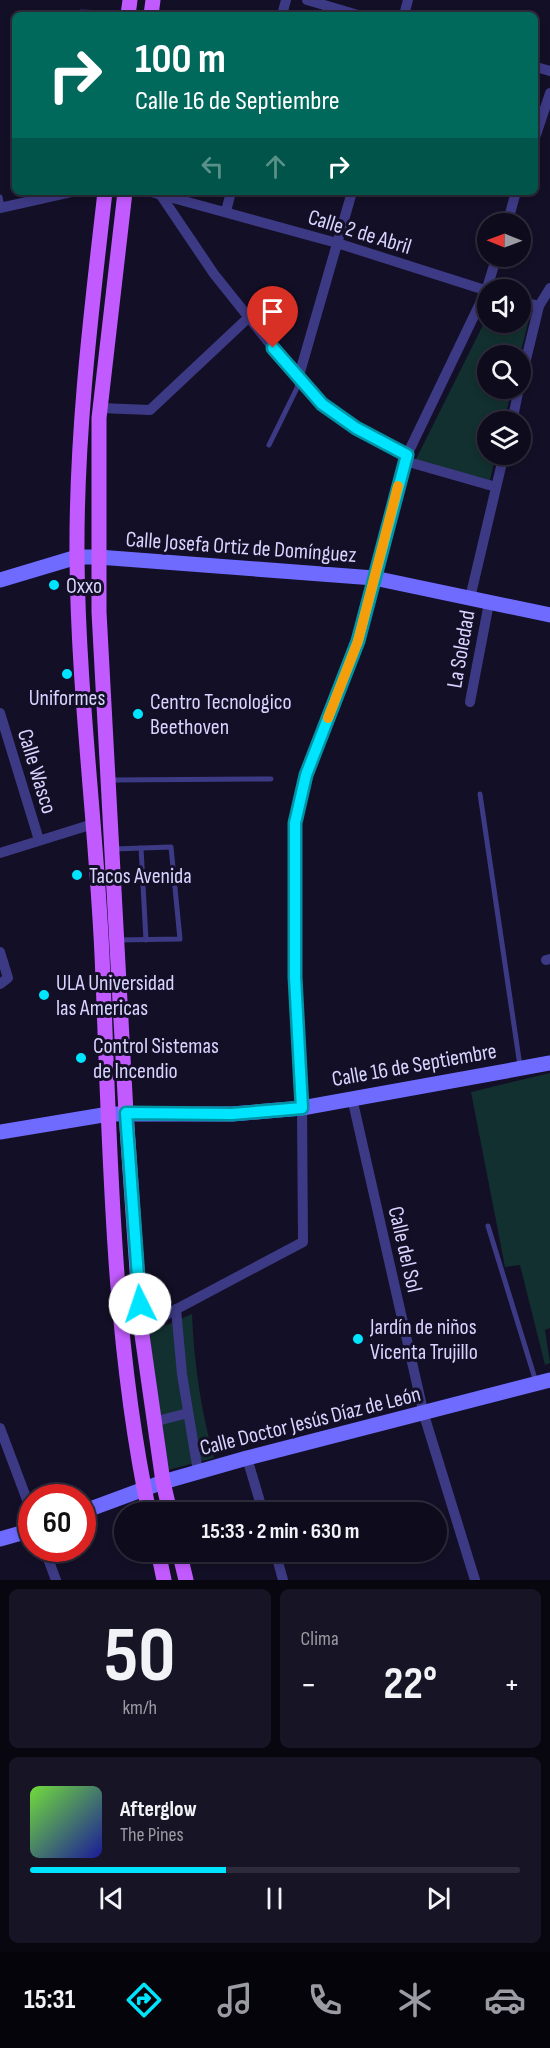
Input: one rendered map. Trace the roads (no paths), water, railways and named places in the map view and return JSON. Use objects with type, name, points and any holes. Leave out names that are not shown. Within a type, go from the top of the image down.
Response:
[{"type":"main road","points":[[105,195],[82,389],[77,557],[122,1335],[147,1502]]},
{"type":"main road","points":[[125,195],[99,408],[98,557],[126,1113],[141,1328],[168,1502]]},
{"type":"main road","name":"Calle Josefa Ortiz de Domínguez","points":[[0,580],[77,557],[98,557],[374,578],[550,615]]},
{"type":"main road","name":"Calle 16 de Septiembre","points":[[0,1132],[109,1114],[232,1114],[302,1108],[550,1063]]},
{"type":"main road","name":"Calle Doctor Jesús Díaz de León","points":[[96,1507],[163,1482],[247,1458],[424,1415],[543,1382]]},
{"type":"main road","points":[[0,1539],[18,1534]]},
{"type":"main road","points":[[160,1562],[164,1580]]},
{"type":"main road","points":[[182,1562],[186,1580]]},
{"type":"street","points":[[307,0],[347,12]]},
{"type":"street","points":[[538,129],[550,93]]},
{"type":"street","points":[[1,204],[54,195]]},
{"type":"street","points":[[156,195],[248,318],[298,379],[322,404],[356,428],[406,458],[496,487]]},
{"type":"street","name":"Calle 2 de Abril","points":[[163,195],[337,243],[477,288]]},
{"type":"street","points":[[226,211],[230,195]]},
{"type":"street","points":[[298,379],[351,195]]},
{"type":"street","points":[[510,213],[515,195]]},
{"type":"street","points":[[530,345],[539,306],[550,288]]},
{"type":"street","points":[[531,304],[539,306]]},
{"type":"street","points":[[141,1328],[303,1242],[302,1108],[295,977],[295,823],[306,775],[358,641],[406,458],[477,312]]},
{"type":"street","points":[[99,408],[150,410],[248,318]]},
{"type":"street","points":[[470,598],[501,465]]},
{"type":"street","name":"La Soledad","points":[[470,702],[489,603]]},
{"type":"street","name":"Calle Wasco","points":[[0,713],[39,840]]},
{"type":"street","name":"Calle Wasco","points":[[0,853],[93,824]]},
{"type":"street","points":[[0,952],[8,978],[0,984]]},
{"type":"street","name":"Calle del Sol","points":[[352,1098],[424,1415],[475,1580]]},
{"type":"street","points":[[176,1309],[188,1413],[198,1472]]},
{"type":"street","points":[[161,1420],[188,1413]]},
{"type":"street","points":[[0,1428],[21,1484]]},
{"type":"street","points":[[247,1458],[260,1502]]},
{"type":"street","points":[[49,1562],[56,1580]]},
{"type":"street","points":[[278,1562],[283,1580]]},
{"type":"lane","points":[[269,445],[297,388],[298,379]]},
{"type":"lane","points":[[109,780],[271,779]]},
{"type":"lane","points":[[480,794],[520,1068]]},
{"type":"lane","points":[[141,848],[146,939]]},
{"type":"lane","points":[[114,849],[171,848],[180,939],[117,940]]},
{"type":"lane","points":[[488,1226],[543,1382]]},
{"type":"place","name":"Oxxo","points":[[54,585]]},
{"type":"place","name":"Uniformes","points":[[67,674]]},
{"type":"place","name":"Centro Tecnologico Beethoven","points":[[138,714]]},
{"type":"place","name":"Tacos Avenida","points":[[77,875]]},
{"type":"place","name":"ULA Universidad las Americas","points":[[44,995]]},
{"type":"place","name":"Control Sistemas de Incendio","points":[[81,1058]]},
{"type":"place","name":"Jardín de niños Vicenta Trujillo","points":[[358,1339]]}]
